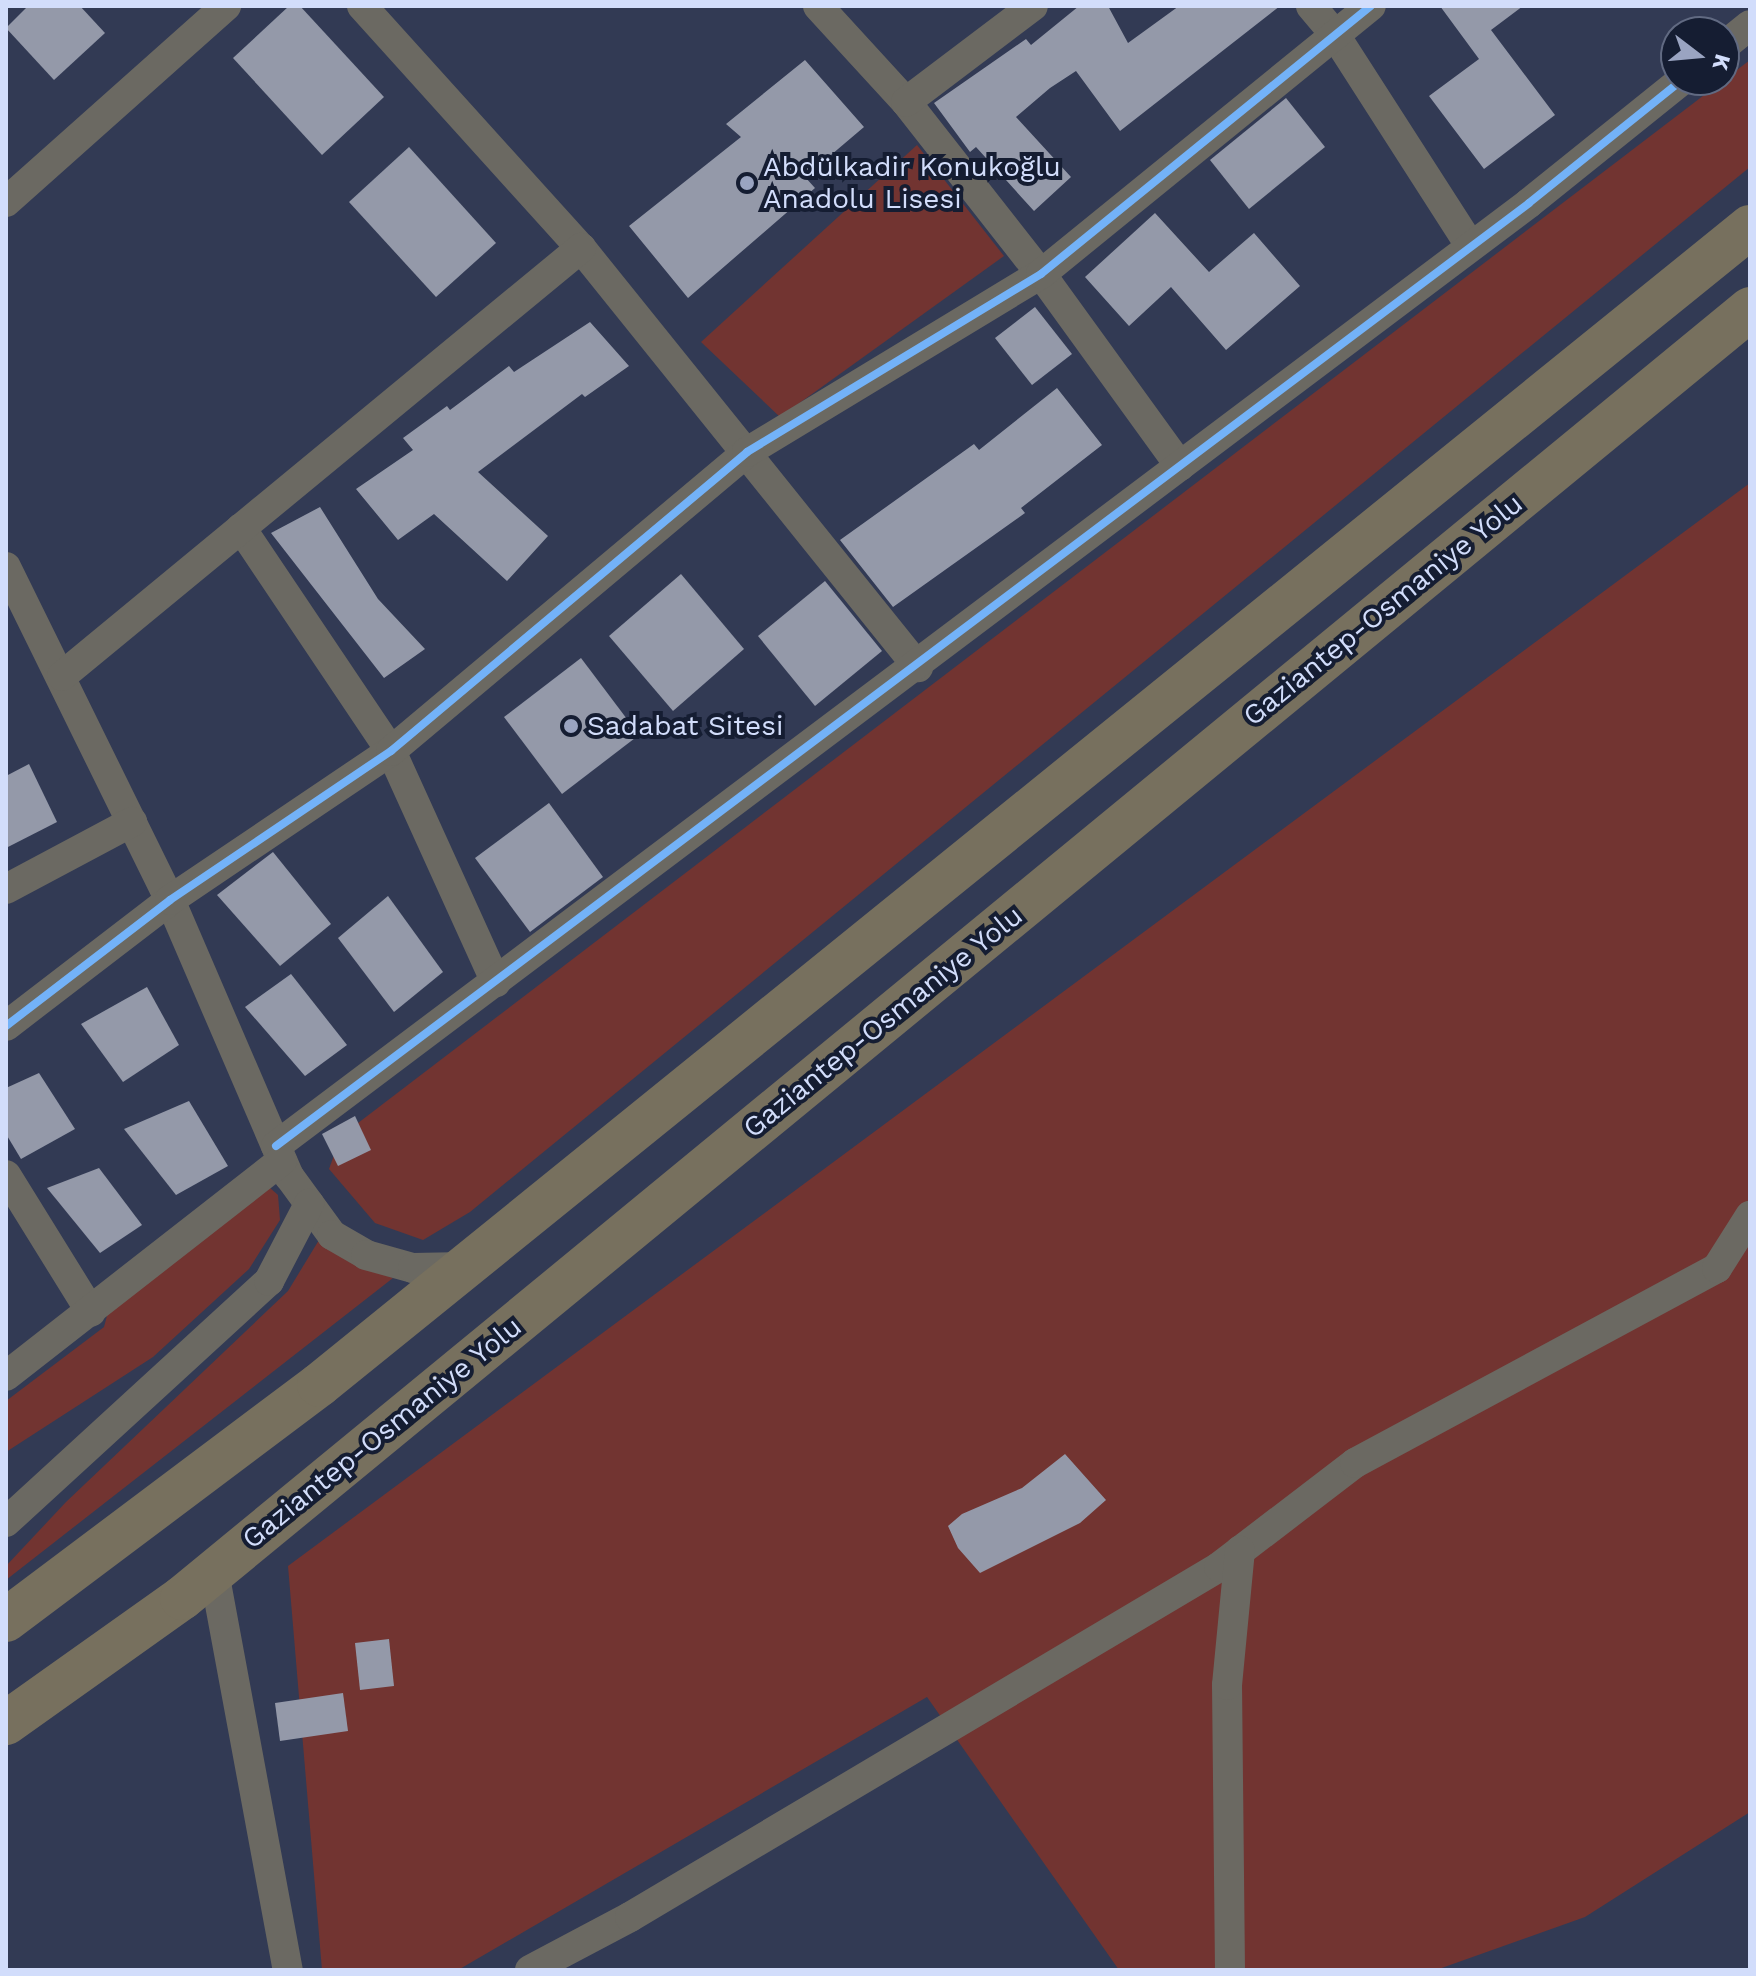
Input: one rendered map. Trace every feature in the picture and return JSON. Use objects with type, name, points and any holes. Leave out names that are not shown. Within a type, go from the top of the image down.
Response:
[{"type":"highway","points":[[6,1620],[319,1385],[1750,227]]},
{"type":"highway","name":"Gaziantep-Osmaniye Yolu","points":[[6,1723],[214,1572],[1750,309]]},
{"type":"street","points":[[6,202],[226,6]]},
{"type":"street","points":[[362,6],[581,248],[918,667]]},
{"type":"street","points":[[818,6],[906,102],[1041,274],[1180,466]]},
{"type":"street","points":[[906,102],[1033,6]]},
{"type":"street","points":[[1311,6],[1335,35],[1470,245]]},
{"type":"street","points":[[6,1026],[170,900],[391,751],[747,452],[1041,274],[1371,6]]},
{"type":"street","points":[[6,1376],[91,1312],[279,1153],[496,982],[918,667],[1661,96]]},
{"type":"street","points":[[62,676],[581,248]]},
{"type":"street","points":[[241,528],[391,751],[496,982]]},
{"type":"street","points":[[6,567],[170,900],[279,1153],[309,1204],[332,1235],[366,1255],[413,1268],[464,1267]]},
{"type":"street","points":[[6,889],[132,822]]},
{"type":"street","points":[[6,1175],[91,1312]]},
{"type":"street","points":[[6,1522],[269,1281],[309,1204]]},
{"type":"street","points":[[530,1970],[644,1909],[1240,1551],[1355,1463],[1717,1268],[1750,1216]]},
{"type":"street","points":[[1230,1970],[1227,1685],[1240,1551]]},
{"type":"street","points":[[214,1572],[288,1970]]},
{"type":"shaded area","points":[[1750,60],[1750,167],[470,1212],[423,1240],[375,1223],[329,1169],[341,1136],[1703,96],[1740,96],[1740,68]]},
{"type":"shaded area","points":[[917,145],[1004,256],[780,417],[701,342]]},
{"type":"shaded area","points":[[1750,483],[1750,1812],[1585,1917],[1436,1970],[1119,1970],[927,1697],[458,1970],[322,1970],[288,1566]]},
{"type":"shaded area","points":[[269,1187],[278,1195],[280,1220],[249,1269],[153,1357],[6,1452],[6,1401],[104,1327],[108,1312]]},
{"type":"shaded area","points":[[319,1240],[348,1261],[393,1278],[6,1580],[6,1566],[66,1502],[288,1291]]},
{"type":"building","points":[[28,6],[80,6],[105,33],[54,80],[6,28]]},
{"type":"building","points":[[289,6],[300,6],[384,97],[322,155],[233,58]]},
{"type":"building","points":[[1079,6],[1108,6],[1128,43],[1179,6],[1280,6],[1120,131],[1076,71],[1050,88],[1016,117],[1071,177],[1034,211],[976,147],[970,152],[934,103],[1026,39],[1031,45]]},
{"type":"building","points":[[1440,6],[1523,6],[1491,30],[1555,115],[1484,169],[1429,96],[1479,59]]},
{"type":"building","name":"Abdülkadir Konukoğlu Anadolu Lisesi","points":[[805,60],[864,127],[805,177],[815,188],[688,298],[629,226],[741,137],[726,124]]},
{"type":"building","points":[[1286,98],[1325,147],[1249,209],[1210,160]]},
{"type":"building","points":[[409,147],[496,243],[436,297],[349,202]]},
{"type":"building","points":[[1155,213],[1209,272],[1254,233],[1300,286],[1226,350],[1171,287],[1129,326],[1085,277]]},
{"type":"building","points":[[1035,307],[1072,354],[1032,385],[995,338]]},
{"type":"building","points":[[590,322],[629,366],[585,397],[582,394],[478,472],[548,536],[507,581],[434,514],[398,540],[356,489],[413,450],[403,438],[447,406],[450,410],[509,366],[514,372]]},
{"type":"building","points":[[1057,388],[1102,445],[1021,508],[1025,513],[893,607],[840,540],[974,444],[979,450]]},
{"type":"building","points":[[320,507],[378,599],[425,649],[384,678],[271,533]]},
{"type":"building","name":"Sadabat Sitesi","points":[[681,574],[744,649],[673,711],[609,636]]},
{"type":"building","name":"Sadabat Sitesi","points":[[825,581],[882,651],[815,706],[758,636]]},
{"type":"building","name":"Sadabat Sitesi","points":[[581,658],[639,735],[562,794],[504,717]]},
{"type":"building","points":[[29,764],[57,822],[6,848],[6,776]]},
{"type":"building","name":"Sadabat Sitesi","points":[[549,803],[603,877],[530,932],[475,858]]},
{"type":"building","points":[[273,852],[331,924],[280,966],[217,895]]},
{"type":"building","points":[[388,896],[443,972],[394,1012],[338,938]]},
{"type":"building","points":[[291,974],[347,1045],[305,1076],[245,1007]]},
{"type":"building","points":[[147,987],[179,1045],[123,1082],[81,1024]]},
{"type":"building","points":[[39,1073],[75,1129],[21,1159],[6,1134],[6,1088]]},
{"type":"building","points":[[189,1101],[228,1166],[176,1195],[124,1129]]},
{"type":"building","points":[[355,1116],[371,1150],[338,1166],[322,1134]]},
{"type":"building","points":[[99,1168],[142,1225],[100,1253],[47,1188]]},
{"type":"building","points":[[1065,1454],[1106,1500],[1080,1523],[980,1573],[958,1548],[948,1526],[962,1514],[1022,1488]]},
{"type":"building","points":[[389,1639],[394,1686],[360,1690],[355,1643]]},
{"type":"building","points":[[343,1693],[348,1731],[280,1741],[275,1703]]},
{"type":"cycle path","points":[[6,1026],[170,900],[391,751],[747,452],[1041,274],[1371,6]]},
{"type":"cycle path","points":[[276,1146],[1529,203],[1662,96]]},
{"type":"place","name":"Abdülkadir Konukoğlu Anadolu Lisesi","points":[[747,183]]},
{"type":"place","name":"Sadabat Sitesi","points":[[571,726]]}]
